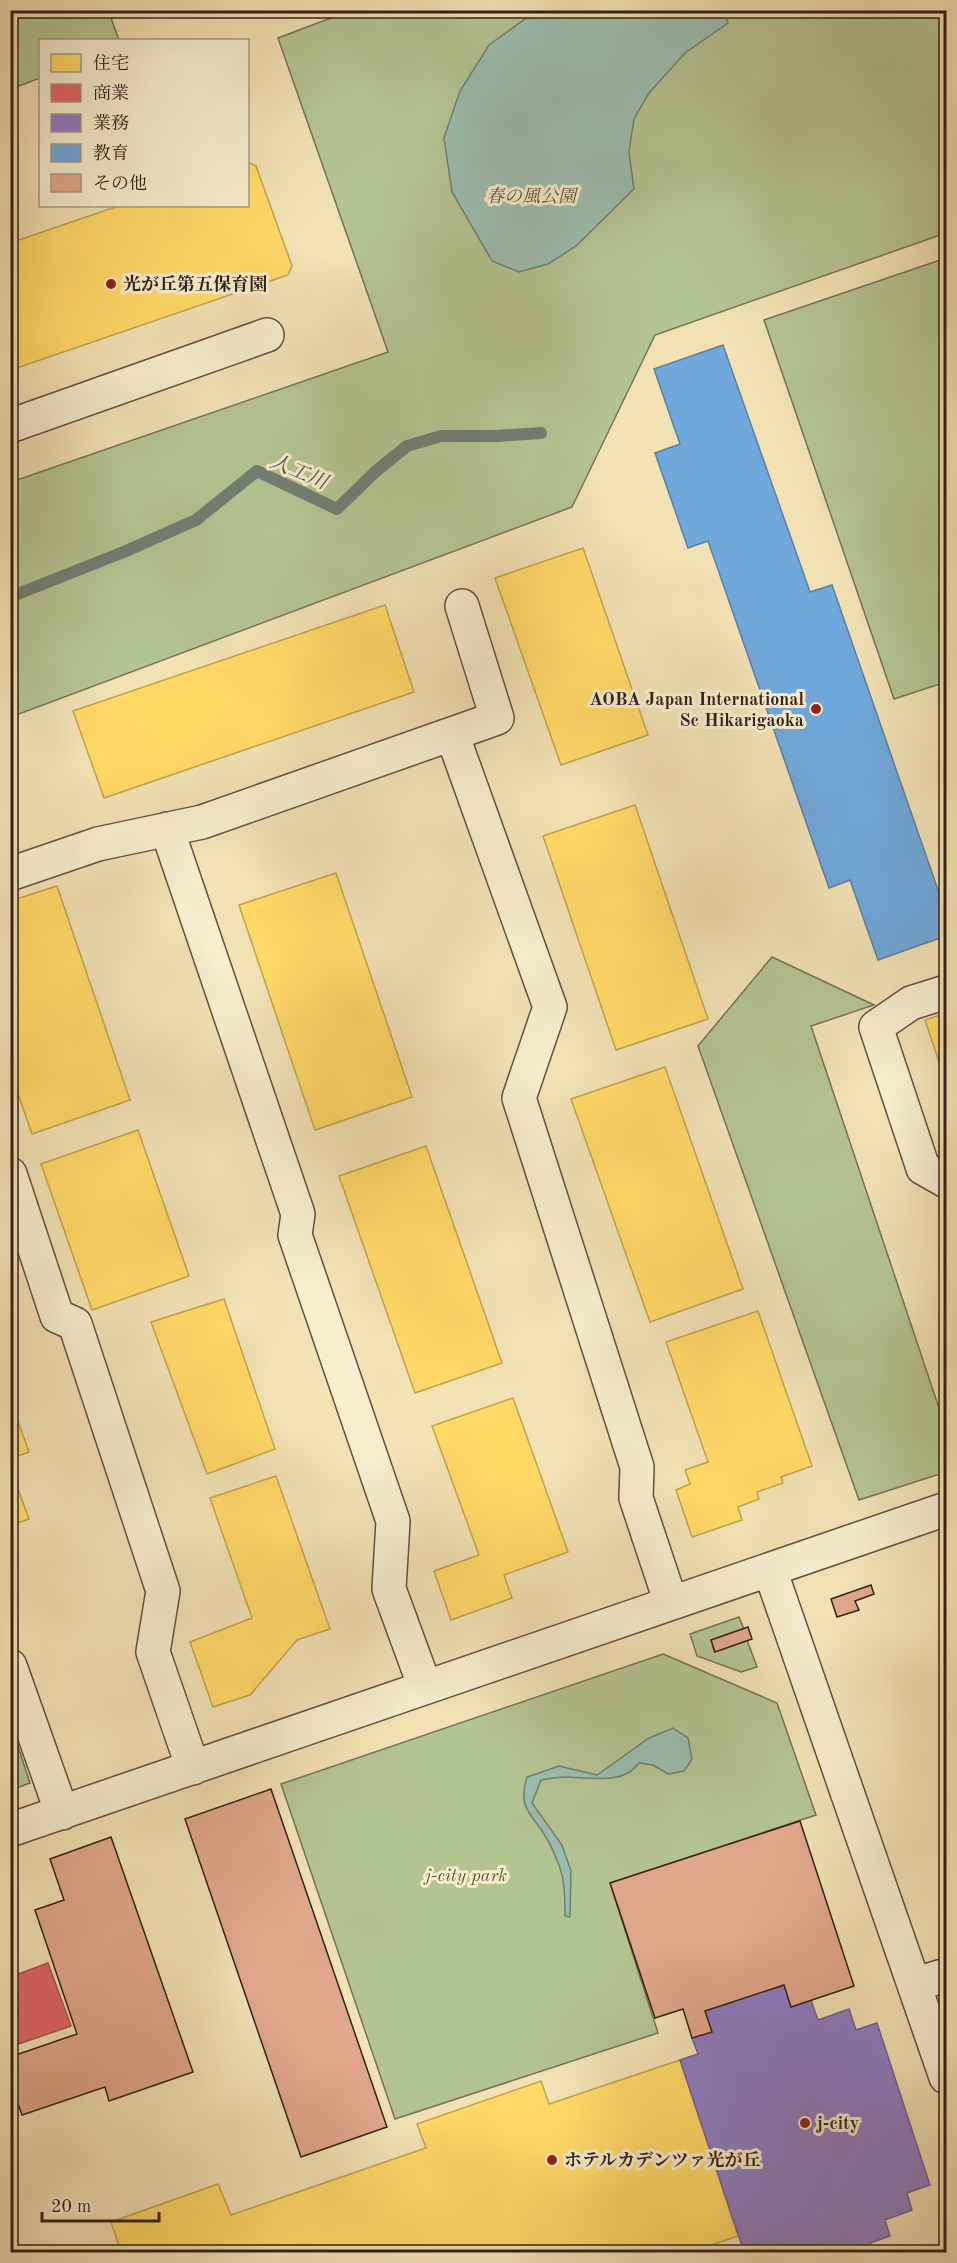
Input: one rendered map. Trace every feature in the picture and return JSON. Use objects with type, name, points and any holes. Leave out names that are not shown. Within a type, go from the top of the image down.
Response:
[{"type":"street","points":[[10,426],[267,335]]},
{"type":"street","points":[[10,874],[98,844],[202,822],[497,718],[462,606]]},
{"type":"street","points":[[452,734],[550,1007],[519,1098],[637,1467],[636,1498],[671,1603]]},
{"type":"street","points":[[167,829],[298,1214],[295,1234],[393,1521],[389,1589],[425,1688]]},
{"type":"street","points":[[946,992],[911,1003],[876,1027],[923,1168],[946,1181]]},
{"type":"street","points":[[10,1174],[57,1316],[75,1324],[163,1591],[153,1652],[193,1768]]},
{"type":"street","points":[[10,1830],[946,1509]]},
{"type":"street","points":[[770,1570],[916,1984],[946,2077]]},
{"type":"street","points":[[10,1666],[62,1813]]},
{"type":"street","points":[[916,1984],[946,1975]]},
{"type":"green space","points":[[11,10],[133,11],[111,18],[119,39],[39,39],[39,78],[11,89]]},
{"type":"green space","name":"春の風公園","points":[[352,10],[946,11],[946,233],[655,335],[572,507],[16,715],[11,728],[11,482],[388,352],[278,38]]},
{"type":"green space","points":[[946,258],[946,682],[894,699],[764,320]]},
{"type":"green space","points":[[772,957],[874,1005],[811,1026],[946,1429],[946,1472],[859,1500],[698,1046]]},
{"type":"green space","points":[[739,1617],[744,1629],[711,1640],[714,1651],[747,1640],[757,1667],[741,1672],[697,1656],[690,1634]]},
{"type":"green space","name":"j-city park","points":[[663,1654],[777,1703],[816,1815],[610,1883],[658,2033],[395,2119],[281,1784]]},
{"type":"green space","points":[[11,1725],[30,1783],[10,1790]]},
{"type":"shaded area","points":[[536,11],[725,11],[728,23],[685,53],[649,93],[634,119],[629,152],[634,189],[576,246],[548,264],[519,272],[492,261],[452,192],[444,138],[460,91],[489,45]]},
{"type":"shaded area","points":[[673,1728],[688,1738],[692,1759],[684,1771],[668,1774],[653,1765],[639,1763],[624,1775],[615,1778],[562,1777],[541,1780],[532,1803],[562,1845],[571,1871],[570,1917],[565,1916],[564,1884],[559,1865],[549,1842],[525,1805],[524,1788],[527,1777],[559,1766],[597,1775],[649,1738]]},
{"type":"building: 住宅","points":[[249,162],[256,166],[292,266],[288,275],[14,369],[10,367],[10,243],[115,207],[249,207]]},
{"type":"building: 住宅","points":[[583,548],[648,735],[561,765],[495,578]]},
{"type":"building: 住宅","points":[[385,605],[414,692],[104,798],[73,711]]},
{"type":"building: 住宅","points":[[635,805],[708,1019],[616,1050],[543,836]]},
{"type":"building: 住宅","points":[[336,873],[412,1097],[315,1130],[239,905]]},
{"type":"building: 住宅","points":[[57,886],[130,1100],[32,1134],[10,1071],[10,901]]},
{"type":"building: 住宅","points":[[946,1013],[946,1083],[925,1020]]},
{"type":"building: 住宅","points":[[665,1067],[743,1289],[650,1322],[571,1099]]},
{"type":"building: 住宅","points":[[138,1130],[189,1276],[92,1310],[41,1164]]},
{"type":"building: 住宅","points":[[426,1146],[502,1363],[415,1393],[339,1176]]},
{"type":"building: 住宅","points":[[224,1299],[275,1449],[207,1474],[151,1322]]},
{"type":"building: 住宅","points":[[758,1311],[812,1466],[781,1477],[783,1483],[757,1492],[759,1499],[738,1507],[742,1520],[692,1537],[676,1490],[690,1484],[685,1470],[708,1462],[666,1342]]},
{"type":"building: 住宅","points":[[513,1398],[568,1552],[504,1575],[512,1598],[451,1620],[434,1571],[479,1555],[432,1426]]},
{"type":"building: 住宅","points":[[10,1399],[29,1452],[10,1459]]},
{"type":"building: 住宅","points":[[10,1467],[29,1519],[10,1526]]},
{"type":"building: 住宅","points":[[276,1476],[330,1629],[297,1640],[250,1695],[213,1707],[190,1642],[252,1618],[210,1498]]},
{"type":"building: 住宅","name":"ホテルカデンツァ光が丘","points":[[680,2060],[738,2236],[691,2252],[121,2252],[111,2222],[218,2184],[231,2215],[426,2148],[417,2124],[541,2081],[549,2104]]},
{"type":"building: 商業","points":[[48,1963],[71,2026],[10,2047],[10,1977]]},
{"type":"building: 業務","name":"j-city","points":[[784,1985],[791,2007],[811,2000],[818,2020],[849,2009],[856,2030],[877,2023],[930,2185],[907,2193],[912,2210],[885,2220],[890,2236],[870,2243],[874,2252],[744,2252],[680,2060],[698,2054],[692,2038],[712,2032],[705,2011]]},
{"type":"building: 教育","points":[[723,345],[810,592],[832,585],[946,913],[946,936],[878,960],[850,880],[829,888],[708,541],[688,548],[655,453],[680,444],[654,369]]},
{"type":"building: その他","points":[[871,1585],[874,1594],[855,1601],[859,1610],[837,1617],[831,1599]]},
{"type":"building: その他","points":[[748,1627],[752,1639],[715,1652],[711,1640]]},
{"type":"building: その他","points":[[271,1789],[387,2127],[301,2157],[185,1819]]},
{"type":"building: その他","points":[[800,1821],[854,1986],[791,2007],[784,1985],[705,2011],[712,2032],[692,2038],[683,2009],[655,2018],[610,1883]]},
{"type":"building: その他","points":[[111,1837],[193,2072],[109,2101],[105,2087],[22,2115],[10,2081],[10,2057],[77,2034],[35,1910],[64,1900],[50,1859]]},
{"type":"waterway","name":"人工川","points":[[10,597],[126,551],[196,520],[257,471],[337,509],[375,472],[407,446],[441,436],[541,433]]},
{"type":"place","name":"光が丘第五保育園","points":[[111,284]]},
{"type":"place","name":"AOBA Japan International Sc Hikarigaoka","points":[[816,709]]},
{"type":"place","name":"j-city","points":[[805,2123]]},
{"type":"place","name":"ホテルカデンツァ光が丘","points":[[552,2160]]}]
